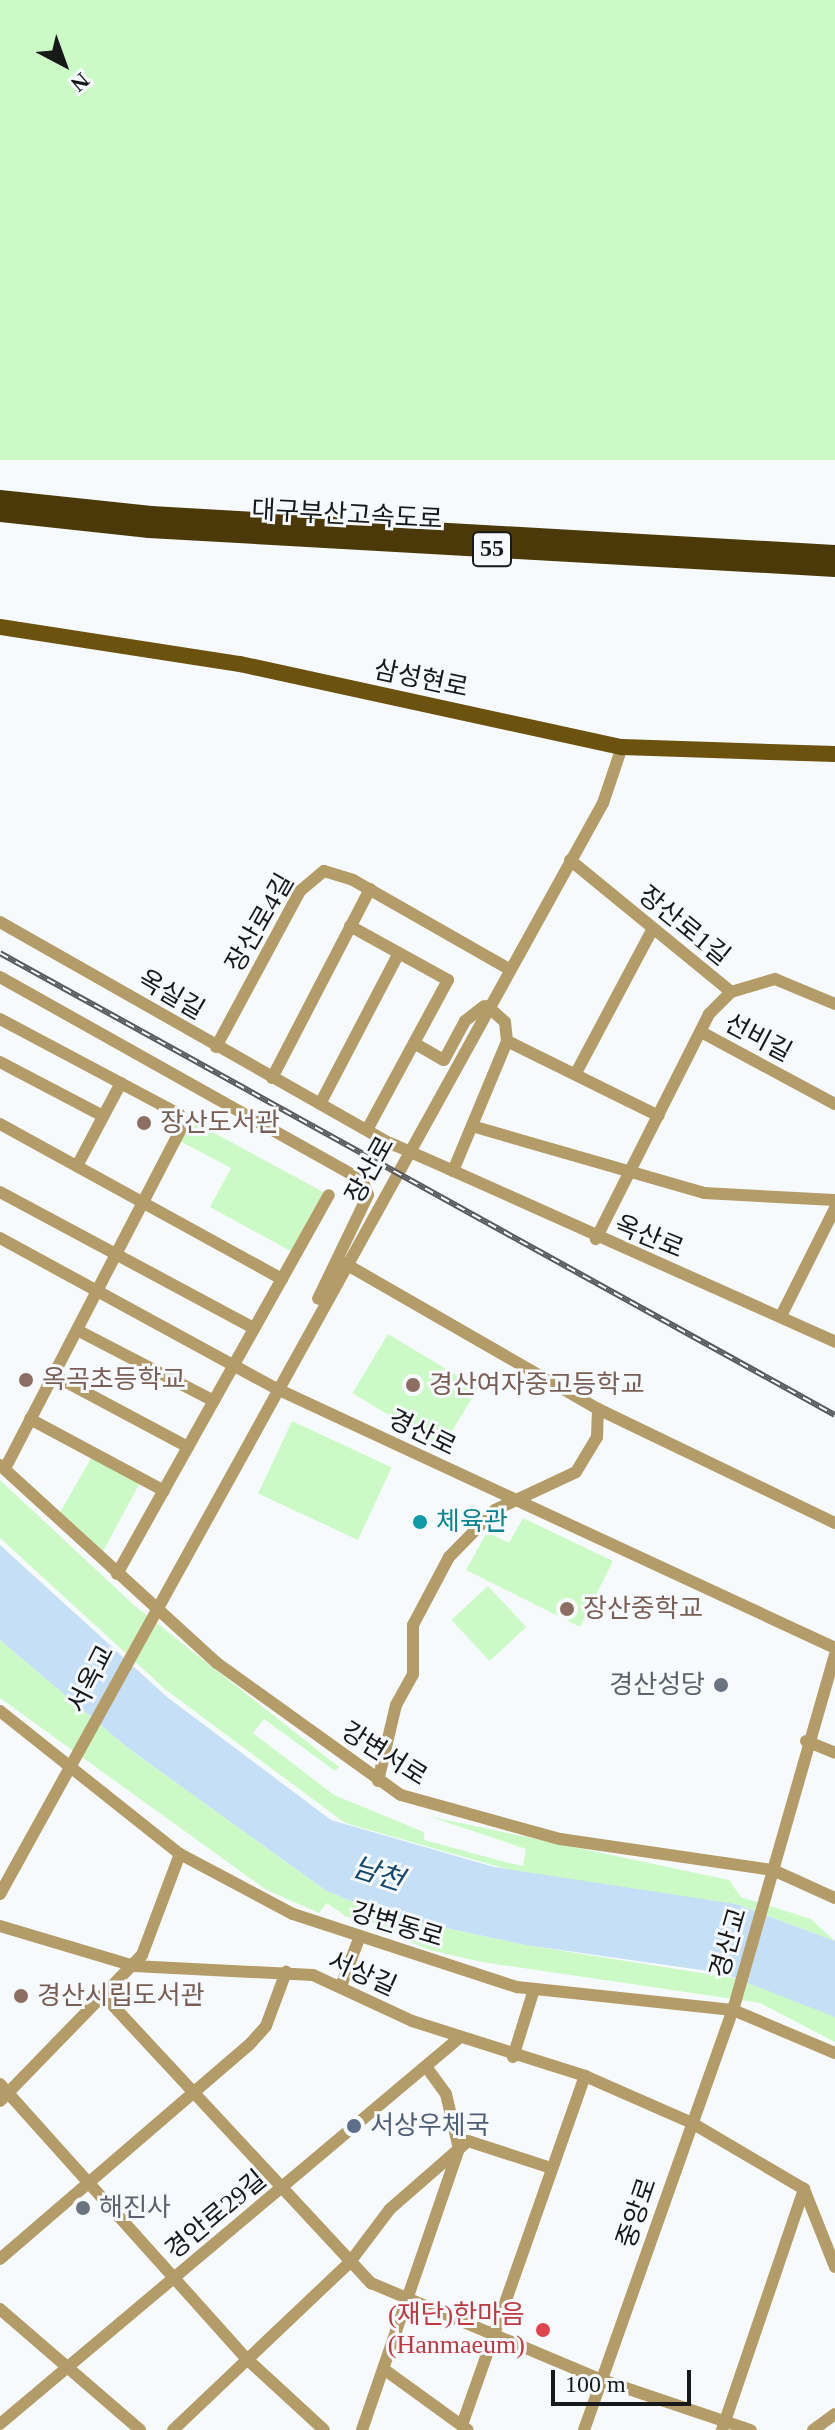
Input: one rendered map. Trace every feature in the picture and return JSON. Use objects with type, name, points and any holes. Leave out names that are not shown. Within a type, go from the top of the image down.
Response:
[{"type":"highway","name":"대구부산고속도로","points":[[0,499],[150,522],[835,554]]},
{"type":"highway","name":"대구부산고속도로","points":[[0,513],[835,568]]},
{"type":"main road","name":"삼성현로","points":[[0,627],[240,664],[622,747],[835,754]]},
{"type":"street","name":"장산로","points":[[151,1610],[507,968],[603,803],[622,747]]},
{"type":"street","name":"장산로1길","points":[[570,860],[731,992],[703,1033],[596,1239]]},
{"type":"street","name":"장산로4길","points":[[216,1047],[310,878],[338,873],[507,968]]},
{"type":"street","points":[[272,1078],[370,889]]},
{"type":"street","name":"옥실길","points":[[0,922],[391,1144]]},
{"type":"street","points":[[350,926],[448,980],[367,1130]]},
{"type":"street","points":[[576,1073],[653,928]]},
{"type":"street","points":[[320,1104],[399,953]]},
{"type":"street","points":[[1,979],[362,1180],[368,1195],[325,1273],[312,1322]]},
{"type":"street","points":[[731,992],[775,979],[835,1004]]},
{"type":"street","points":[[414,1043],[444,1060],[465,1021],[488,1004],[505,1022],[507,1041],[451,1170]]},
{"type":"street","points":[[0,1019],[183,1119],[117,1254],[2,1467]]},
{"type":"street","name":"선비길","points":[[703,1033],[835,1104]]},
{"type":"street","points":[[507,1041],[659,1116]]},
{"type":"street","points":[[0,1062],[103,1116]]},
{"type":"street","points":[[77,1166],[121,1083]]},
{"type":"street","points":[[0,1124],[282,1279]]},
{"type":"street","points":[[472,1126],[630,1175],[704,1193],[834,1204],[782,1314]]},
{"type":"street","name":"옥산로","points":[[391,1144],[596,1239],[782,1314],[835,1342]]},
{"type":"street","points":[[0,1192],[254,1328]]},
{"type":"street","points":[[117,1574],[329,1195]]},
{"type":"street","name":"경산로","points":[[0,1238],[96,1294],[275,1388],[835,1648]]},
{"type":"street","points":[[344,1263],[598,1409],[835,1523]]},
{"type":"street","points":[[77,1330],[214,1401]]},
{"type":"street","points":[[53,1375],[188,1447]]},
{"type":"street","points":[[378,1781],[396,1705],[413,1674],[414,1620],[459,1541],[511,1500],[544,1492],[576,1472],[597,1437],[598,1409]]},
{"type":"street","points":[[30,1419],[164,1491]]},
{"type":"street","name":"강변서로","points":[[2,1467],[117,1574],[151,1610],[378,1781],[425,1805],[522,1831],[773,1870],[835,1898]]},
{"type":"street","name":"서옥교","points":[[70,1768],[151,1610]]},
{"type":"street","points":[[773,1870],[806,1741],[835,1655]]},
{"type":"street","name":"강변동로","points":[[0,1711],[180,1854],[293,1914],[534,1989],[733,2010],[835,2053]]},
{"type":"street","points":[[806,1741],[835,1753]]},
{"type":"street","points":[[0,1894],[70,1768]]},
{"type":"street","points":[[180,1854],[134,1966],[3,2094],[248,2360],[324,2430]]},
{"type":"street","name":"경산교","points":[[733,2010],[773,1870]]},
{"type":"street","name":"서상길","points":[[0,1926],[134,1966],[286,1972],[341,1986],[459,2038],[513,2057],[585,2076],[692,2123],[804,2189]]},
{"type":"street","points":[[341,1986],[360,1936]]},
{"type":"street","points":[[0,2259],[90,2186],[197,2092],[266,2026],[286,1972]]},
{"type":"street","points":[[513,2057],[534,1989]]},
{"type":"street","points":[[105,1997],[197,2092],[350,2262],[408,2302],[724,2426],[751,2430]]},
{"type":"street","name":"중앙로","points":[[584,2430],[733,2010]]},
{"type":"street","name":"경안로29길","points":[[0,2424],[459,2038]]},
{"type":"street","points":[[362,2430],[459,2149],[446,2094],[426,2066]]},
{"type":"street","points":[[385,2370],[465,2427],[493,2336],[585,2076]]},
{"type":"street","points":[[173,2430],[350,2262],[390,2209],[468,2141],[551,2168]]},
{"type":"street","points":[[804,2189],[835,2267]]},
{"type":"street","points":[[724,2426],[804,2189]]},
{"type":"street","points":[[0,2309],[140,2430]]},
{"type":"street","points":[[813,2430],[835,2414]]},
{"type":"green space","points":[[0,0],[835,0],[835,460],[0,460]]},
{"type":"green space","points":[[179,1114],[329,1195],[296,1254],[210,1207],[231,1168],[176,1139]]},
{"type":"green space","points":[[388,1334],[478,1388],[442,1447],[352,1393]]},
{"type":"green space","points":[[292,1421],[392,1467],[358,1540],[258,1494]]},
{"type":"green space","points":[[94,1453],[142,1479],[100,1557],[58,1516]]},
{"type":"green space","points":[[0,1480],[135,1606],[339,1767],[335,1771],[264,1719],[253,1733],[334,1795],[424,1832],[424,1840],[509,1863],[523,1866],[526,1849],[428,1816],[729,1880],[741,1897],[811,1919],[835,1941],[736,1904],[531,1876],[345,1823],[166,1690],[0,1538]]},
{"type":"green space","points":[[523,1518],[613,1561],[580,1627],[466,1570],[487,1532],[509,1543]]},
{"type":"green space","points":[[488,1586],[526,1627],[490,1661],[451,1620]]},
{"type":"green space","points":[[0,1640],[128,1748],[325,1890],[384,1915],[526,1945],[758,1982],[835,2017],[835,2042],[760,2003],[482,1962],[430,1950],[403,1939],[403,1931],[345,1916],[327,1903],[319,1913],[265,1889],[0,1698]]},
{"type":"water","name":"남천","points":[[0,1545],[167,1697],[331,1820],[494,1867],[736,1904],[835,1941],[835,2017],[722,1973],[526,1945],[384,1915],[325,1890],[128,1748],[0,1640]]},
{"type":"railway","points":[[0,953],[835,1415]]},
{"type":"place","name":"장산도서관","points":[[144,1123]]},
{"type":"place","name":"옥곡초등학교","points":[[26,1380]]},
{"type":"place","name":"경산여자중고등학교","points":[[413,1385]]},
{"type":"place","name":"체육관","points":[[420,1522]]},
{"type":"place","name":"장산중학교","points":[[567,1609]]},
{"type":"place","name":"경산성당","points":[[721,1685]]},
{"type":"place","name":"경산시립도서관","points":[[21,1996]]},
{"type":"place","name":"서상우체국","points":[[354,2126]]},
{"type":"place","name":"해진사","points":[[83,2208]]},
{"type":"place","name":"(재단)한마음 (Hanmaeum)","points":[[543,2330]]}]
